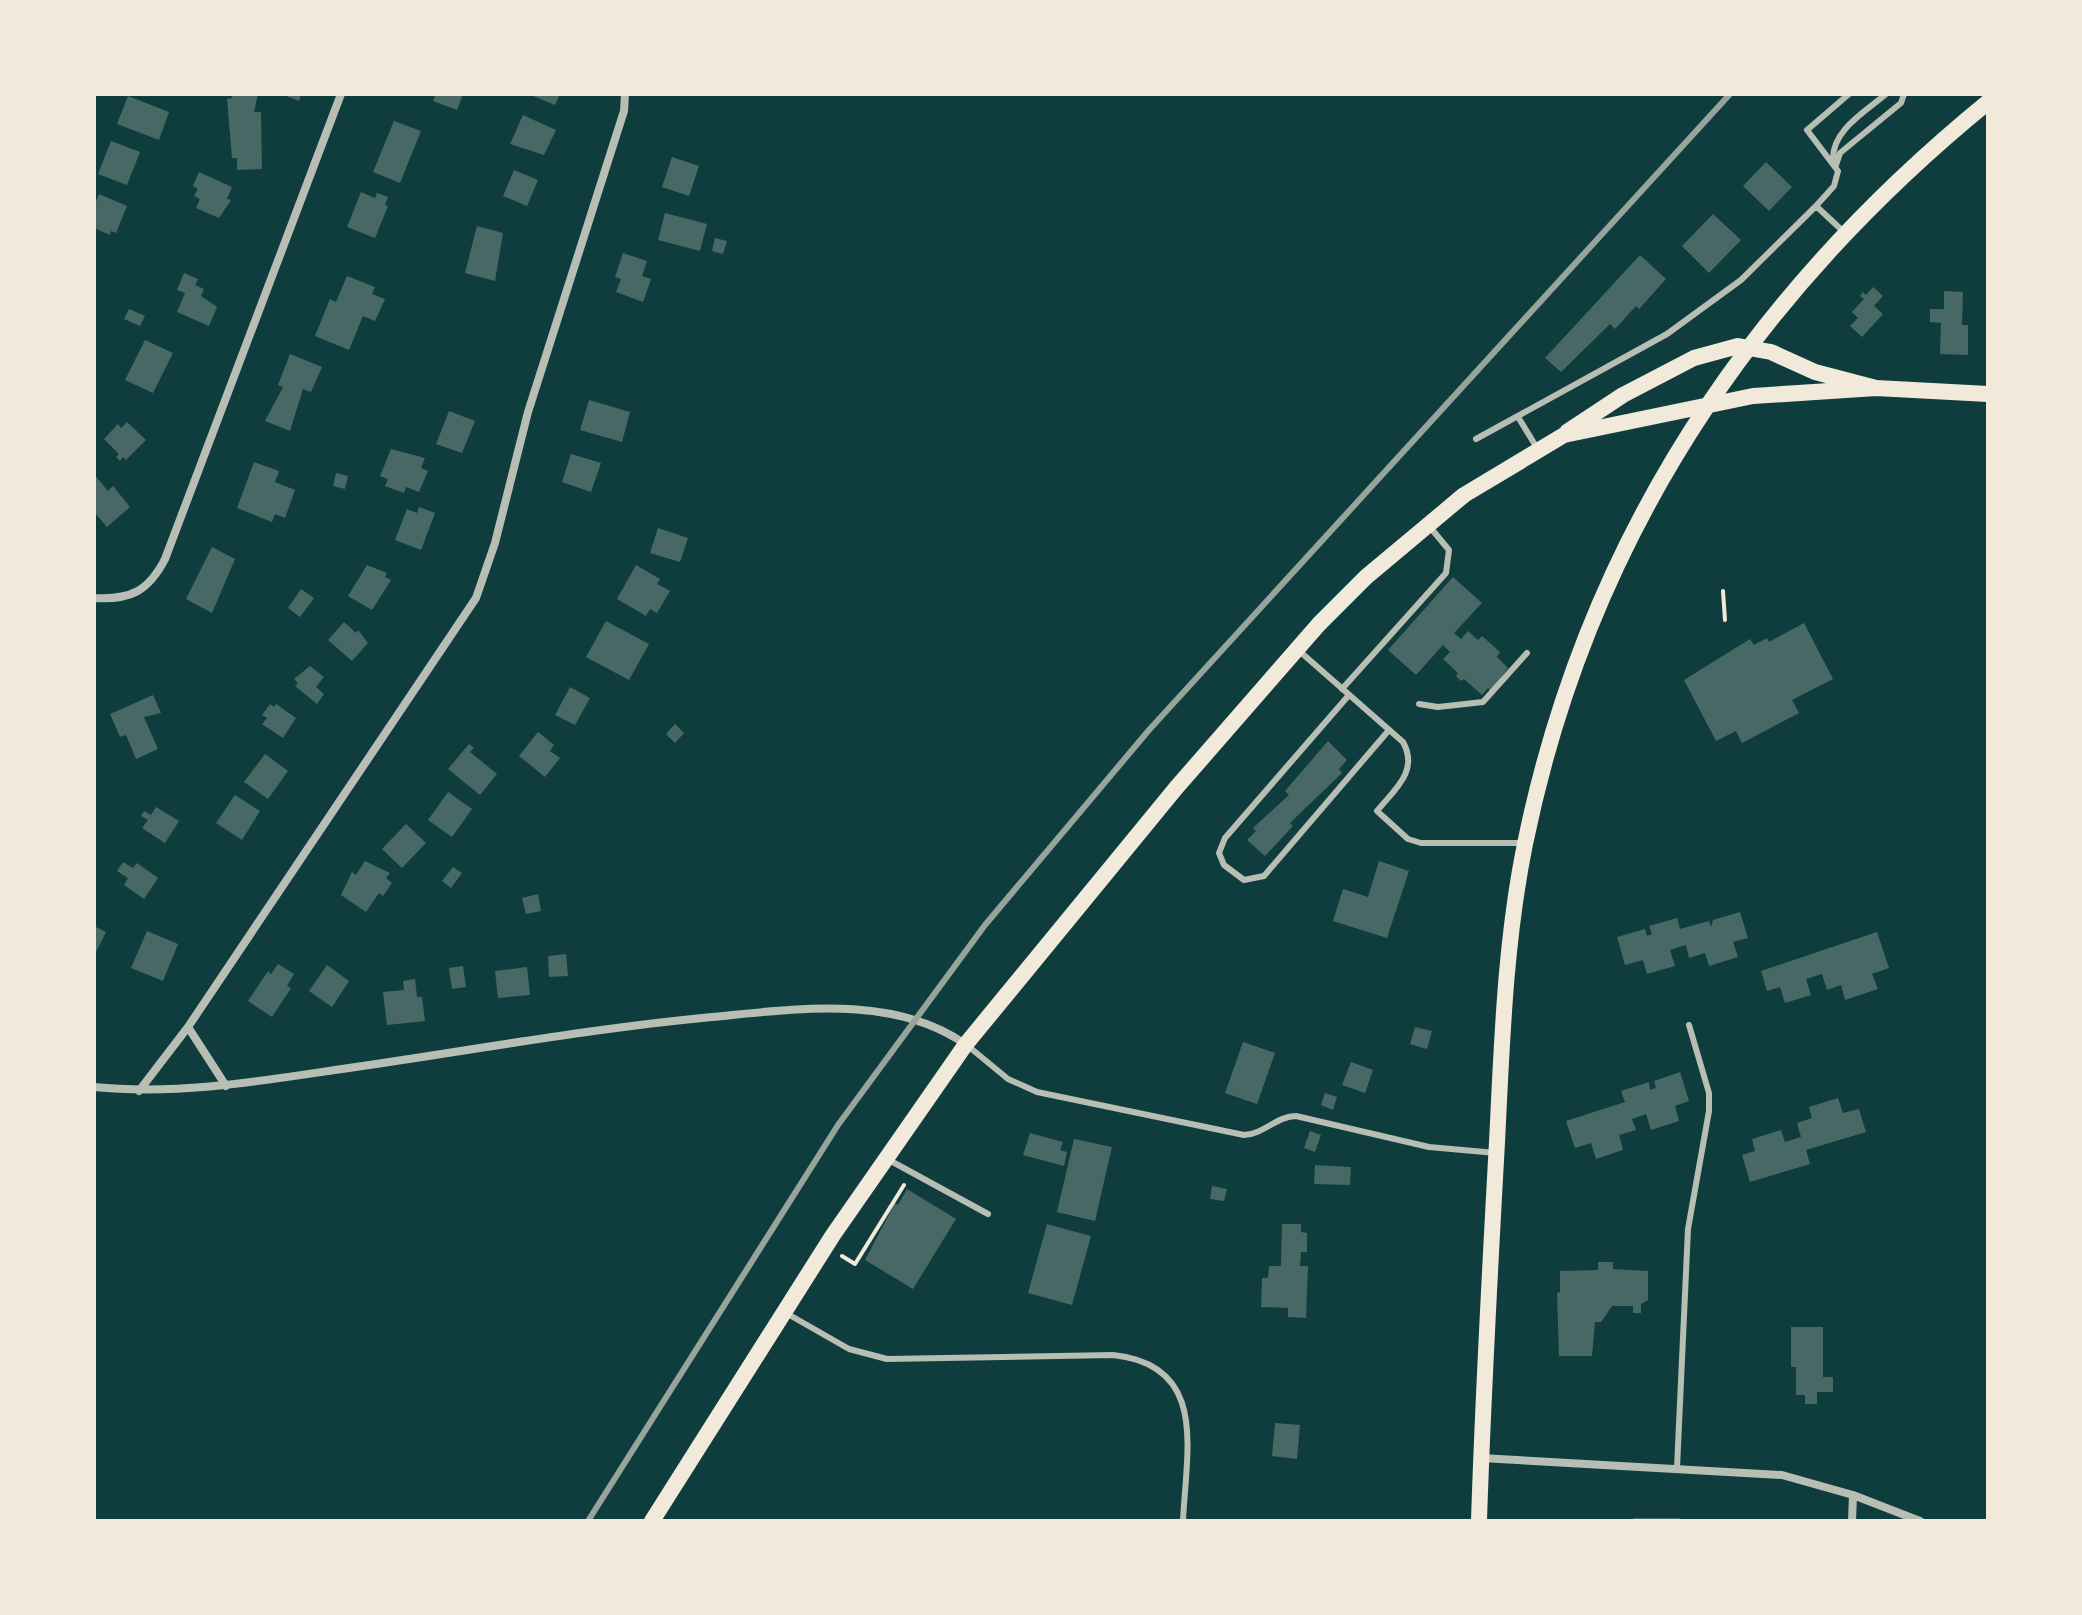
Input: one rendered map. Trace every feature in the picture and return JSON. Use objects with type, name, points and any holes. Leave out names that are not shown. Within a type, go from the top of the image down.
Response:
[{"type":"main road","points":[[1479,1521],[1509,948],[1525,843],[1568,684],[1599,606],[1654,491],[1702,409],[1749,346],[1845,233],[1934,147],[1988,102]]},
{"type":"main road","points":[[652,1521],[783,1311],[966,1044],[1176,788],[1339,602],[1427,523],[1481,483],[1564,435],[1609,403],[1694,358],[1749,346],[1784,357],[1815,372],[1876,388]]},
{"type":"main road","points":[[1564,435],[1702,409],[1753,396],[1876,388],[1988,394]]},
{"type":"street","points":[[94,598],[118,599],[140,593],[155,580],[341,94]]},
{"type":"street","points":[[139,1091],[188,1027],[476,598],[495,543],[528,412],[624,111],[625,94]]},
{"type":"street","points":[[94,1087],[139,1091],[226,1086],[638,1024],[792,1010],[889,1013],[926,1022],[966,1044]]},
{"type":"street","points":[[188,1027],[226,1086]]},
{"type":"street","points":[[1481,1458],[1782,1475],[1853,1495],[1920,1521]]},
{"type":"street","points":[[1852,1521],[1853,1495]]},
{"type":"lane","points":[[1835,163],[1808,136],[1807,130],[1849,94]]},
{"type":"lane","points":[[1476,439],[1685,322],[1756,267],[1836,182],[1833,149],[1843,130],[1886,94]]},
{"type":"lane","points":[[1835,163],[1840,153],[1901,103],[1904,94]]},
{"type":"lane","points":[[1816,206],[1845,233]]},
{"type":"lane","points":[[1518,417],[1537,449]]},
{"type":"lane","points":[[1342,689],[1446,573],[1449,550],[1427,523]]},
{"type":"lane","points":[[1297,649],[1403,742],[1410,766],[1407,775],[1377,811],[1408,839],[1421,843],[1525,843]]},
{"type":"lane","points":[[1419,704],[1438,707],[1483,702],[1527,653]]},
{"type":"lane","points":[[1349,695],[1225,838],[1219,853],[1224,865],[1244,880],[1264,876],[1389,730]]},
{"type":"lane","points":[[1677,1468],[1688,1229],[1709,1111],[1709,1093],[1689,1025]]},
{"type":"lane","points":[[966,1044],[1022,1087],[1151,1117],[1244,1135],[1255,1134],[1284,1117],[1296,1116],[1429,1147],[1496,1153]]},
{"type":"lane","points":[[886,1158],[988,1214]]},
{"type":"lane","points":[[783,1311],[849,1349],[887,1359],[1113,1355],[1147,1363],[1168,1376],[1183,1399],[1187,1432],[1183,1521]]},
{"type":"path","points":[[1723,591],[1725,620]]},
{"type":"path","points":[[840,1255],[855,1264],[904,1185]]},
{"type":"building","points":[[232,94],[258,94],[254,112],[261,112],[262,169],[237,170],[237,158],[232,158],[227,99],[232,98]]},
{"type":"building","points":[[281,94],[301,94],[299,101]]},
{"type":"building","points":[[436,94],[463,94],[457,110],[433,101]]},
{"type":"building","points":[[528,94],[560,94],[555,105]]},
{"type":"building","points":[[128,96],[169,112],[159,140],[117,124]]},
{"type":"building","points":[[523,115],[556,130],[544,155],[510,144]]},
{"type":"building","points":[[394,121],[421,131],[400,183],[373,172]]},
{"type":"building","points":[[111,141],[140,152],[127,185],[98,174]]},
{"type":"building","points":[[672,157],[699,166],[689,196],[662,187]]},
{"type":"building","points":[[1766,162],[1792,187],[1769,211],[1743,186]]},
{"type":"building","points":[[514,170],[538,180],[527,206],[503,196]]},
{"type":"building","points":[[199,172],[232,187],[227,199],[231,200],[219,218],[196,208],[200,199],[194,196],[198,189],[193,186]]},
{"type":"building","points":[[361,192],[375,198],[377,193],[388,197],[385,205],[388,206],[375,238],[347,227]]},
{"type":"building","points":[[99,194],[127,206],[116,233],[111,231],[110,235],[94,228],[94,207]]},
{"type":"building","points":[[665,213],[707,224],[700,251],[658,240]]},
{"type":"building","points":[[1713,214],[1741,240],[1709,273],[1682,246]]},
{"type":"building","points":[[477,226],[503,233],[495,281],[465,273]]},
{"type":"building","points":[[715,238],[727,241],[723,254],[712,251]]},
{"type":"building","points":[[623,253],[647,261],[642,276],[651,279],[643,302],[616,292],[621,279],[615,277]]},
{"type":"building","points":[[1640,255],[1666,279],[1639,309],[1636,306],[1615,329],[1610,324],[1561,372],[1545,358]]},
{"type":"building","points":[[184,273],[198,279],[195,285],[204,289],[201,296],[217,307],[209,326],[177,312],[185,293],[177,290]]},
{"type":"building","points":[[347,276],[375,287],[372,294],[385,299],[375,321],[363,316],[349,350],[315,336],[330,299],[336,302]]},
{"type":"building","points":[[1873,287],[1883,296],[1874,306],[1883,314],[1862,337],[1850,326],[1858,318],[1852,312],[1864,299],[1860,296],[1863,292],[1866,295]]},
{"type":"building","points":[[1944,291],[1963,292],[1962,325],[1968,325],[1968,355],[1940,354],[1941,323],[1930,322],[1930,309],[1944,309]]},
{"type":"building","points":[[129,309],[145,316],[140,326],[124,319]]},
{"type":"building","points":[[145,340],[173,353],[153,393],[125,380]]},
{"type":"building","points":[[290,354],[322,367],[311,392],[303,389],[290,431],[265,421],[283,387],[278,385]]},
{"type":"building","points":[[589,400],[630,412],[622,442],[580,430]]},
{"type":"building","points":[[449,411],[475,421],[462,453],[436,444]]},
{"type":"building","points":[[127,422],[146,440],[126,460],[123,457],[120,461],[116,457],[119,454],[104,439],[118,424],[121,428]]},
{"type":"building","points":[[391,449],[425,458],[421,468],[428,471],[419,492],[406,487],[404,493],[385,486],[388,479],[380,476]]},
{"type":"building","points":[[571,454],[601,463],[591,492],[562,482]]},
{"type":"building","points":[[254,462],[279,471],[275,482],[295,490],[285,518],[275,514],[272,522],[237,508]]},
{"type":"building","points":[[336,473],[348,476],[345,489],[333,486]]},
{"type":"building","points":[[94,474],[108,491],[113,486],[130,507],[107,527],[94,512]]},
{"type":"building","points":[[419,507],[435,513],[421,550],[395,540],[407,509],[417,513]]},
{"type":"building","points":[[658,528],[688,538],[680,562],[650,553]]},
{"type":"building","points":[[212,547],[235,559],[212,613],[186,599]]},
{"type":"building","points":[[367,565],[387,573],[385,577],[391,580],[372,610],[348,596]]},
{"type":"building","points":[[636,565],[660,579],[657,584],[670,591],[657,613],[650,609],[646,616],[617,599]]},
{"type":"building","points":[[1453,577],[1482,603],[1454,633],[1461,639],[1468,631],[1478,640],[1482,636],[1500,652],[1497,657],[1508,668],[1491,691],[1488,688],[1482,695],[1456,676],[1458,673],[1443,659],[1450,652],[1443,645],[1416,675],[1388,650]]},
{"type":"building","points":[[301,589],[314,598],[300,617],[288,608]]},
{"type":"building","points":[[606,621],[649,644],[629,680],[586,657]]},
{"type":"building","points":[[344,622],[356,633],[358,630],[368,643],[352,661],[328,640]]},
{"type":"building","points":[[1804,623],[1833,679],[1792,700],[1799,713],[1742,743],[1736,731],[1716,741],[1684,680],[1750,639],[1754,645],[1767,638],[1769,642]]},
{"type":"building","points":[[310,666],[324,677],[316,687],[324,694],[317,704],[295,686],[298,683],[294,679]]},
{"type":"building","points":[[570,687],[590,698],[575,725],[555,715]]},
{"type":"building","points":[[153,695],[161,713],[144,717],[158,749],[136,759],[126,735],[120,737],[110,714]]},
{"type":"building","points":[[270,704],[274,707],[276,704],[296,718],[283,738],[262,724],[267,718],[262,715]]},
{"type":"building","points":[[675,724],[684,733],[675,743],[666,734]]},
{"type":"building","points":[[538,732],[554,745],[550,751],[560,758],[545,777],[519,756]]},
{"type":"building","points":[[1328,741],[1347,760],[1339,769],[1342,773],[1290,823],[1293,826],[1265,856],[1247,840],[1256,831],[1253,828],[1289,795],[1285,791]]},
{"type":"building","points":[[469,744],[474,748],[470,752],[497,774],[480,795],[448,769]]},
{"type":"building","points":[[265,754],[288,771],[268,799],[244,782]]},
{"type":"building","points":[[448,792],[472,809],[452,837],[428,820]]},
{"type":"building","points":[[235,795],[260,811],[242,840],[216,823]]},
{"type":"building","points":[[156,807],[179,821],[165,843],[142,828],[148,820],[141,816],[144,811],[151,815]]},
{"type":"building","points":[[406,824],[426,843],[402,868],[382,849]]},
{"type":"building","points":[[365,861],[390,873],[386,878],[392,883],[383,896],[379,893],[366,912],[341,895],[352,872],[356,875]]},
{"type":"building","points":[[1379,861],[1409,871],[1387,938],[1333,921],[1343,889],[1368,897]]},
{"type":"building","points":[[123,862],[133,868],[137,863],[158,878],[144,899],[124,885],[128,878],[117,871]]},
{"type":"building","points":[[453,867],[462,873],[451,888],[442,881]]},
{"type":"building","points":[[538,894],[541,911],[526,914],[522,898]]},
{"type":"building","points":[[1740,912],[1748,938],[1733,942],[1738,957],[1709,966],[1705,953],[1689,958],[1686,945],[1670,950],[1675,966],[1647,974],[1643,960],[1625,965],[1617,937],[1645,929],[1647,936],[1652,934],[1649,926],[1677,918],[1680,929],[1709,921],[1711,927],[1713,920]]},
{"type":"building","points":[[94,926],[106,932],[94,956]]},
{"type":"building","points":[[147,931],[178,944],[163,981],[131,968]]},
{"type":"building","points":[[1877,932],[1889,968],[1872,974],[1878,989],[1845,1000],[1841,985],[1827,990],[1822,974],[1806,979],[1811,995],[1785,1003],[1780,987],[1767,991],[1761,971]]},
{"type":"building","points":[[566,954],[568,976],[549,977],[548,956]]},
{"type":"building","points":[[278,964],[294,974],[287,986],[291,988],[272,1017],[248,1001],[268,971],[271,974]]},
{"type":"building","points":[[327,965],[349,981],[332,1007],[309,991]]},
{"type":"building","points":[[463,966],[466,987],[452,989],[449,968]]},
{"type":"building","points":[[527,967],[530,995],[498,998],[495,971]]},
{"type":"building","points":[[415,979],[417,997],[422,997],[425,1021],[387,1025],[383,992],[404,990],[403,981]]},
{"type":"building","points":[[1415,1027],[1432,1031],[1427,1049],[1410,1044]]},
{"type":"building","points":[[1243,1042],[1275,1053],[1257,1104],[1225,1093]]},
{"type":"building","points":[[1351,1062],[1373,1070],[1365,1093],[1342,1085]]},
{"type":"building","points":[[1680,1072],[1689,1101],[1675,1106],[1679,1121],[1651,1130],[1646,1114],[1632,1119],[1636,1130],[1619,1135],[1623,1150],[1596,1159],[1591,1143],[1575,1148],[1566,1121],[1625,1102],[1621,1091],[1649,1082],[1650,1090],[1656,1088],[1654,1081]]},
{"type":"building","points":[[1325,1093],[1337,1097],[1333,1110],[1321,1105]]},
{"type":"building","points":[[1838,1098],[1843,1113],[1859,1109],[1866,1132],[1806,1150],[1810,1164],[1750,1182],[1742,1155],[1755,1151],[1752,1139],[1781,1130],[1785,1142],[1801,1137],[1797,1123],[1812,1118],[1809,1107]]},
{"type":"building","points":[[1310,1131],[1321,1135],[1315,1152],[1304,1148]]},
{"type":"building","points":[[1030,1133],[1063,1142],[1060,1150],[1067,1152],[1064,1166],[1023,1155]]},
{"type":"building","points":[[1074,1139],[1112,1147],[1095,1221],[1057,1212]]},
{"type":"building","points":[[1315,1165],[1351,1167],[1350,1185],[1314,1184]]},
{"type":"building","points":[[1212,1186],[1227,1189],[1224,1201],[1210,1199]]},
{"type":"building","points":[[907,1189],[956,1219],[913,1289],[865,1260],[895,1203],[898,1205]]},
{"type":"building","points":[[1047,1224],[1091,1236],[1072,1305],[1028,1293]]},
{"type":"building","points":[[1282,1224],[1301,1224],[1301,1232],[1307,1233],[1307,1252],[1301,1252],[1300,1266],[1308,1266],[1306,1318],[1288,1317],[1288,1308],[1261,1307],[1262,1278],[1268,1278],[1269,1266],[1281,1266]]},
{"type":"building","points":[[1598,1262],[1613,1262],[1613,1269],[1648,1271],[1648,1300],[1641,1304],[1641,1313],[1633,1313],[1633,1306],[1612,1306],[1601,1322],[1595,1322],[1592,1356],[1559,1356],[1557,1293],[1560,1292],[1560,1271],[1598,1270]]},
{"type":"building","points":[[1791,1327],[1823,1327],[1823,1377],[1833,1377],[1833,1392],[1817,1392],[1817,1404],[1805,1404],[1805,1395],[1796,1395],[1796,1367],[1791,1367]]},
{"type":"building","points":[[1275,1423],[1300,1425],[1297,1459],[1272,1456]]},
{"type":"building","points":[[1633,1518],[1680,1518],[1680,1521],[1633,1521]]},
{"type":"railway","points":[[588,1521],[838,1125],[985,925],[1149,730],[1730,94]]}]
